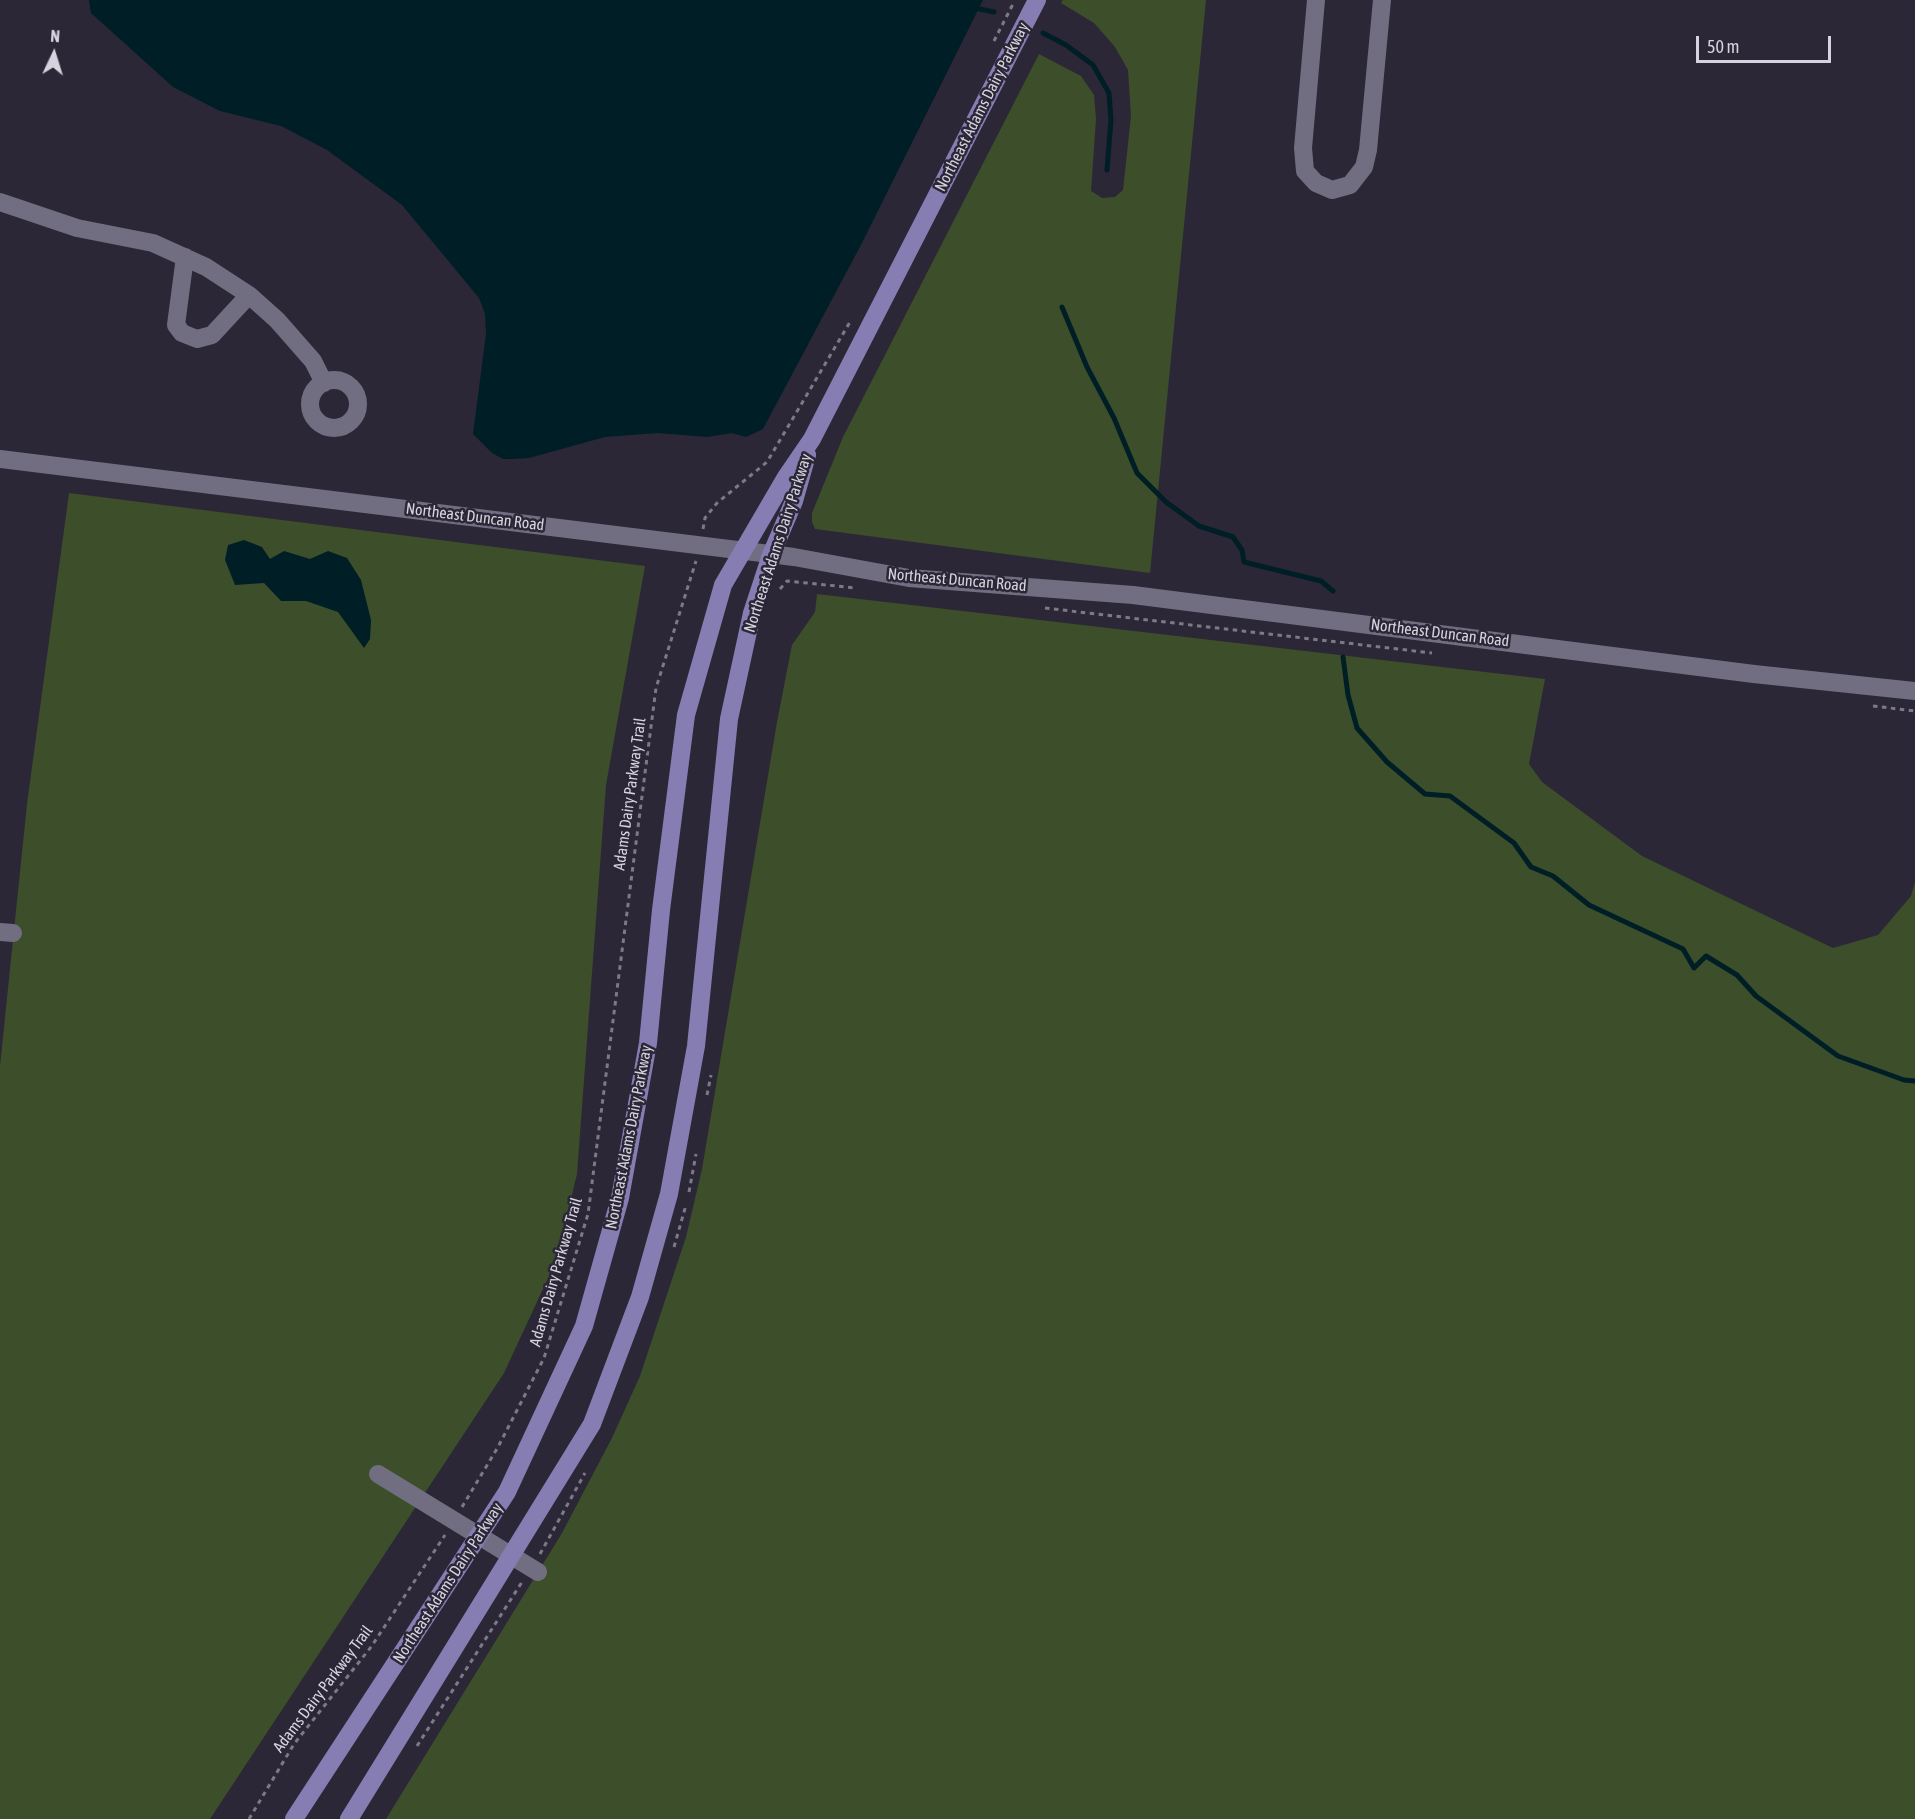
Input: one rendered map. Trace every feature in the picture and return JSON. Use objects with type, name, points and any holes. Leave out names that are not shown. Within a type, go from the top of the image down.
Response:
[{"type":"main road","name":"Northeast Adams Dairy Parkway","points":[[294,1819],[507,1492],[584,1326],[620,1198],[648,1043],[660,910],[686,715],[723,585],[812,439],[1037,0]]},
{"type":"main road","name":"Northeast Adams Dairy Parkway","points":[[350,1819],[592,1424],[640,1297],[669,1194],[696,1046],[729,719],[752,613],[771,555],[794,501],[812,439]]},
{"type":"street","points":[[1316,0],[1303,148],[1305,171],[1316,183],[1332,189],[1350,185],[1364,166],[1368,150],[1382,0]]},
{"type":"street","points":[[0,202],[77,228],[153,243],[206,267],[249,295],[277,320],[313,361],[324,383]]},
{"type":"street","points":[[185,257],[176,325],[182,333],[197,339],[212,335],[249,295]]},
{"type":"street","name":"Northeast Duncan Road","points":[[0,459],[742,551],[909,578],[1133,595],[1761,675],[1915,691]]},
{"type":"street","points":[[378,1474],[538,1572]]},
{"type":"path","points":[[990,48],[1015,0]]},
{"type":"path","points":[[703,529],[705,519],[717,502],[767,462],[855,314]]},
{"type":"path","name":"Adams Dairy Parkway Trail","points":[[249,1819],[294,1744],[371,1647],[454,1520],[498,1447],[544,1358],[588,1215],[656,688],[691,581]]},
{"type":"path","points":[[787,581],[859,588]]},
{"type":"path","points":[[1036,607],[1436,653]]},
{"type":"path","points":[[1871,706],[1915,711]]},
{"type":"green space","points":[[1063,0],[1206,0],[1150,573],[815,529],[812,513],[843,437],[1039,54],[1081,76],[1094,95],[1096,119],[1091,191],[1102,198],[1115,197],[1123,190],[1131,116],[1128,70],[1115,47],[1094,23],[1061,3]]},
{"type":"green space","points":[[69,493],[645,566],[606,785],[577,1174],[556,1261],[504,1373],[210,1819],[0,1819],[0,1066],[27,804]]},
{"type":"green space","points":[[817,594],[1545,679],[1529,764],[1542,782],[1642,856],[1833,948],[1878,935],[1911,896],[1915,882],[1915,1819],[386,1819],[562,1533],[612,1438],[640,1376],[686,1237],[702,1169],[792,645],[815,612]]},
{"type":"water","points":[[89,0],[983,0],[862,243],[763,429],[746,437],[732,433],[707,437],[658,433],[605,437],[529,458],[503,459],[492,453],[473,434],[486,334],[485,314],[479,298],[402,205],[327,150],[281,126],[220,111],[173,87],[91,13]]},
{"type":"water","points":[[244,540],[262,547],[270,559],[284,551],[310,559],[328,551],[347,558],[361,580],[371,620],[370,639],[364,648],[338,612],[306,601],[281,601],[264,583],[235,585],[225,560],[228,545]]},
{"type":"waterway","points":[[979,9],[994,12]]},
{"type":"waterway","points":[[1043,33],[1066,45],[1093,65],[1109,93],[1111,120],[1107,170]]},
{"type":"waterway","points":[[1062,307],[1087,367],[1114,418],[1137,473],[1166,502],[1199,526],[1233,537],[1242,550],[1244,562],[1321,581],[1333,591]]},
{"type":"waterway","points":[[1343,657],[1348,695],[1357,728],[1387,762],[1425,794],[1450,796],[1514,843],[1531,867],[1553,876],[1589,905],[1683,949],[1694,968],[1706,956],[1737,975],[1756,996],[1838,1056],[1904,1080],[1915,1081]]}]
